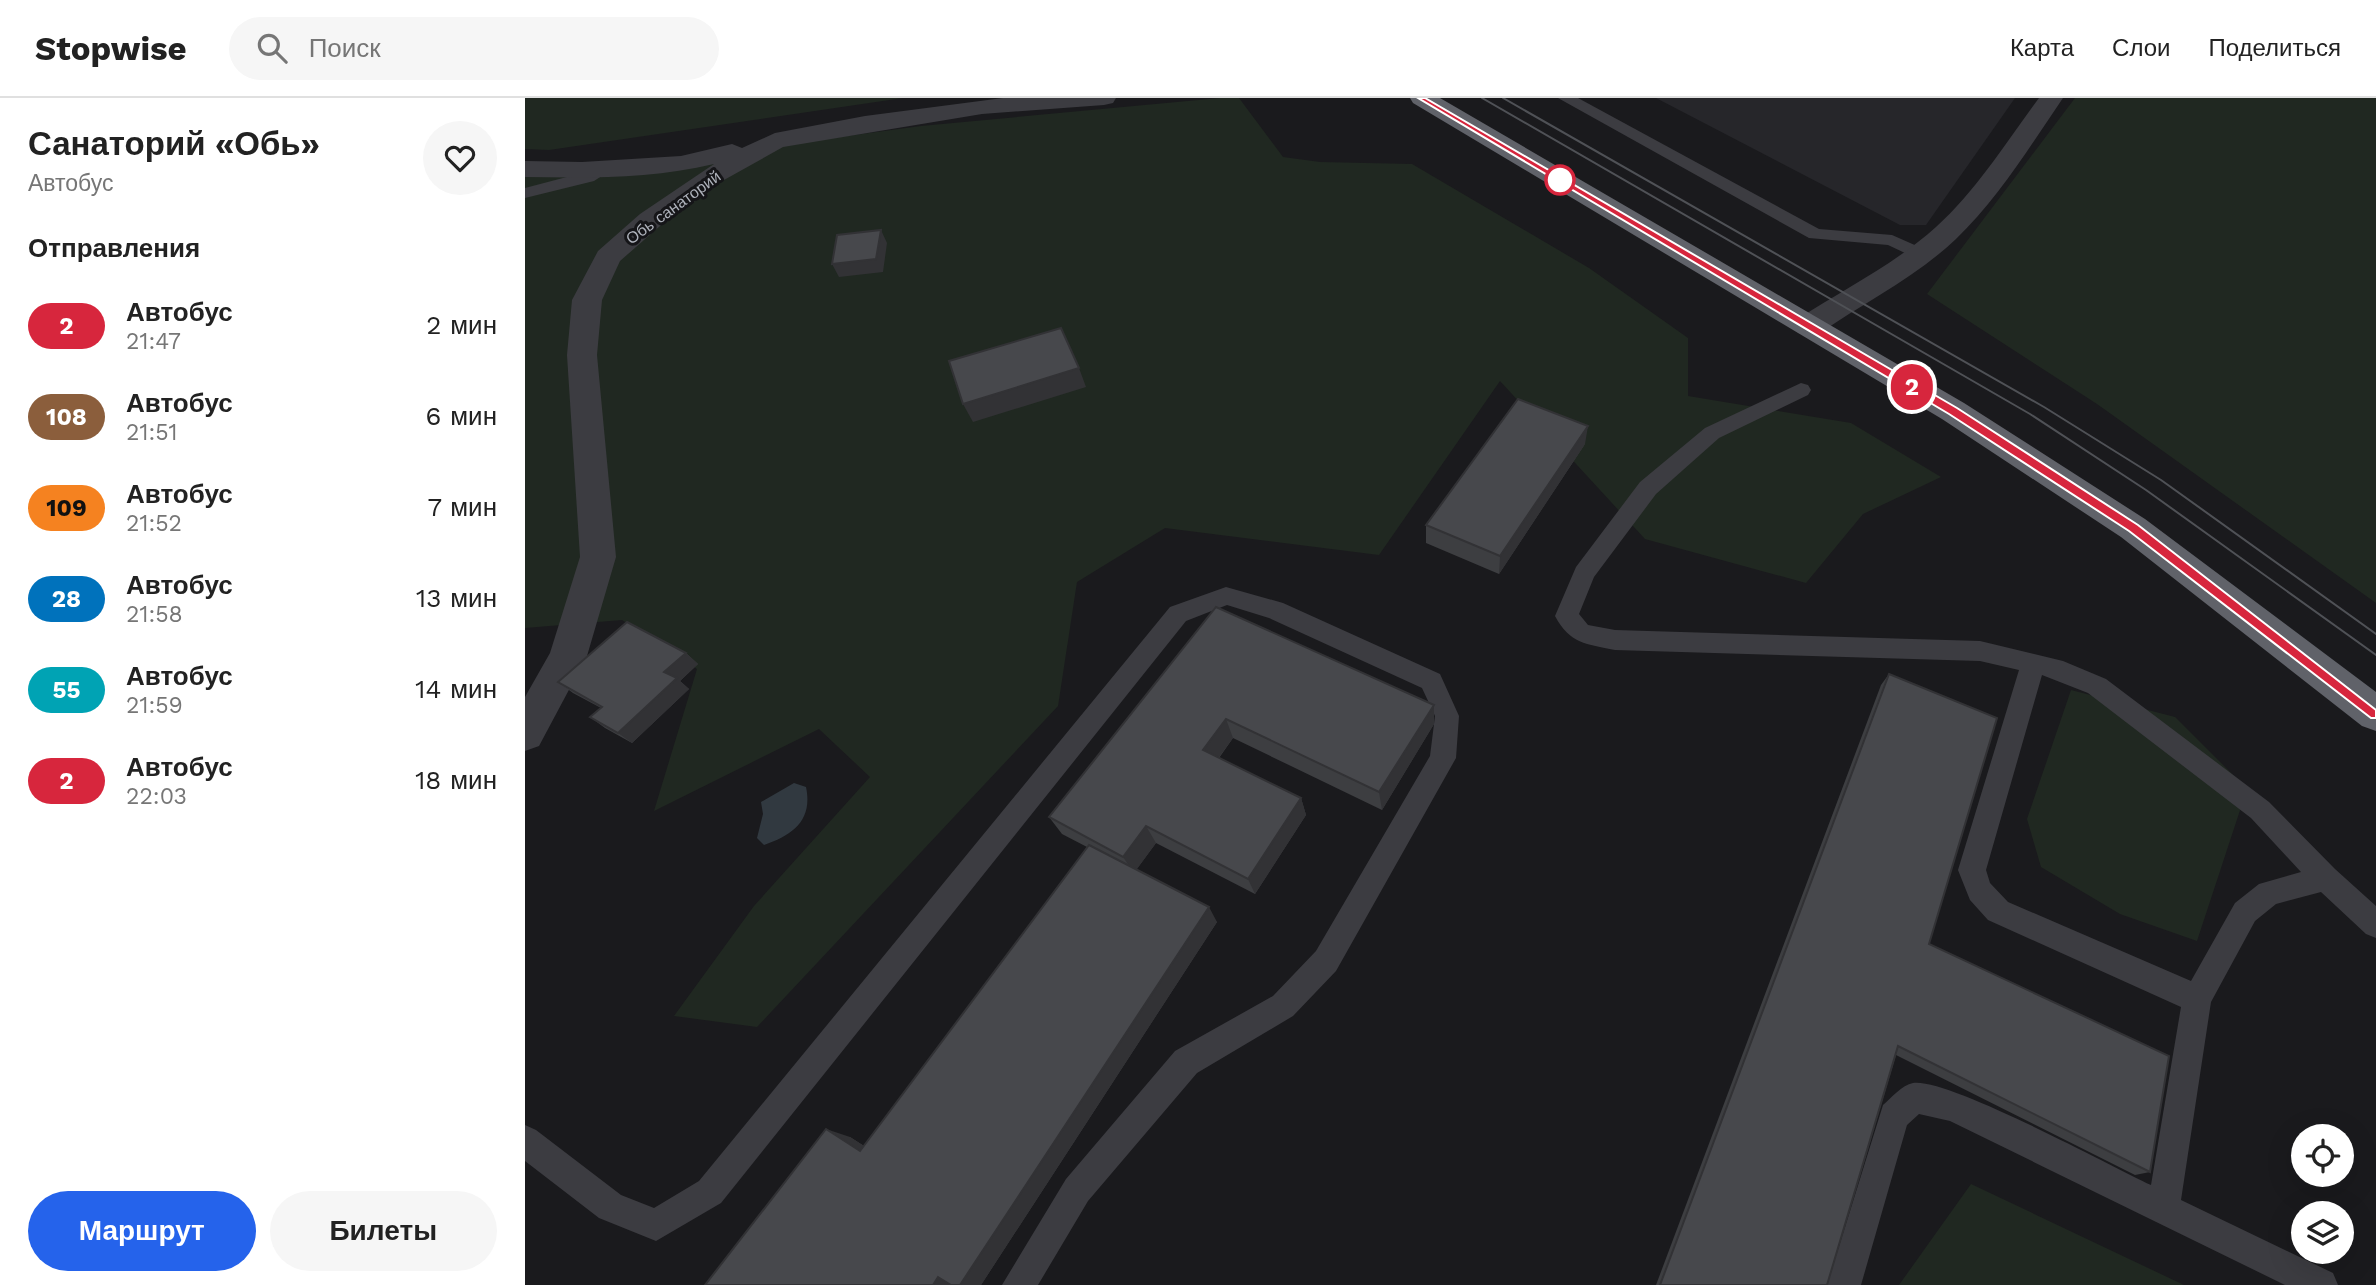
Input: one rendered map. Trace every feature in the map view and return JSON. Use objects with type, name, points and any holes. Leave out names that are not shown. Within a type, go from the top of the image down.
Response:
[{"type":"highway","points":[[1422,98],[1953,411],[2133,528],[2376,714]]},
{"type":"street","name":"Обь санаторий","points":[[525,734],[568,656],[598,557],[582,355],[587,300],[607,257],[650,220],[715,174],[775,142],[865,124],[982,107],[1104,98]]},
{"type":"street","points":[[1809,326],[1920,254],[1947,232],[1986,187],[2052,98]]},
{"type":"street","points":[[525,169],[681,164],[775,142]]},
{"type":"lane","points":[[1566,98],[1815,234],[1892,240],[1920,254]]},
{"type":"lane","points":[[525,193],[587,177],[606,168]]},
{"type":"lane","points":[[1801,390],[1712,433],[1648,488],[1584,573],[1567,616],[1581,633],[1615,640],[1980,651],[2054,668],[2097,686],[2260,810],[2325,877],[2376,924]]},
{"type":"lane","points":[[525,1141],[610,1207],[656,1225],[710,1192],[1178,614],[1226,596],[1275,610],[1431,681],[1447,716],[1443,758],[1326,961],[1283,1006],[1186,1062],[1077,1190],[1019,1285]]},
{"type":"lane","points":[[2033,663],[1972,870],[1979,891],[1998,911],[2197,999]]},
{"type":"lane","points":[[2163,1209],[2197,999],[2245,912],[2269,893],[2325,877]]},
{"type":"lane","points":[[1844,1285],[1894,1116],[1914,1098],[1953,1106],[2321,1285]]},
{"type":"shaded area","points":[[525,98],[903,98],[549,150],[525,149]]},
{"type":"shaded area","points":[[1239,98],[1283,157],[1320,162],[1412,164],[1589,268],[1688,338],[1688,396],[1851,423],[1941,477],[1863,514],[1806,583],[1645,539],[1500,381],[1379,555],[1165,528],[1077,582],[1058,706],[757,1027],[674,1016],[754,906],[870,777],[819,729],[654,811],[697,669],[622,620],[525,628],[525,171],[671,160],[921,126]]},
{"type":"shaded area","points":[[1656,98],[2015,98],[1926,225],[1900,225]]},
{"type":"shaded area","points":[[2075,98],[2376,98],[2376,603],[2097,404],[1927,294]]},
{"type":"shaded area","points":[[2071,690],[2175,717],[2247,789],[2197,941],[2120,914],[2041,867],[2027,819]]},
{"type":"shaded area","points":[[794,783],[806,787],[806,809],[803,817],[792,831],[764,845],[757,838],[763,814],[761,802]]},
{"type":"shaded area","points":[[1971,1184],[2184,1285],[1899,1285]]},
{"type":"building","points":[[881,230],[876,259],[832,264],[837,235]]},
{"type":"building","points":[[1061,328],[1079,368],[963,404],[949,361]]},
{"type":"building","points":[[1518,399],[1588,426],[1500,556],[1426,525]]},
{"type":"building","points":[[1216,607],[1434,705],[1379,792],[1226,719],[1203,750],[1301,798],[1248,879],[1146,826],[1123,857],[1049,817]]},
{"type":"building","points":[[627,622],[686,653],[664,672],[677,678],[618,733],[590,717],[602,707],[558,682]]},
{"type":"building","points":[[1889,674],[1997,718],[1929,944],[2169,1056],[2150,1172],[1898,1046],[1827,1285],[1660,1285]]},
{"type":"building","points":[[1089,845],[1209,907],[960,1285],[951,1285],[938,1277],[933,1285],[705,1285],[826,1129],[860,1151]]},
{"type":"tram line","points":[[1482,98],[2030,414],[2146,490],[2376,655]]},
{"type":"tram line","points":[[1503,98],[2044,407],[2161,480],[2376,634]]},
{"type":"bus line","name":"2","points":[[1422,98],[2035,462],[2133,528],[2376,714]]}]
